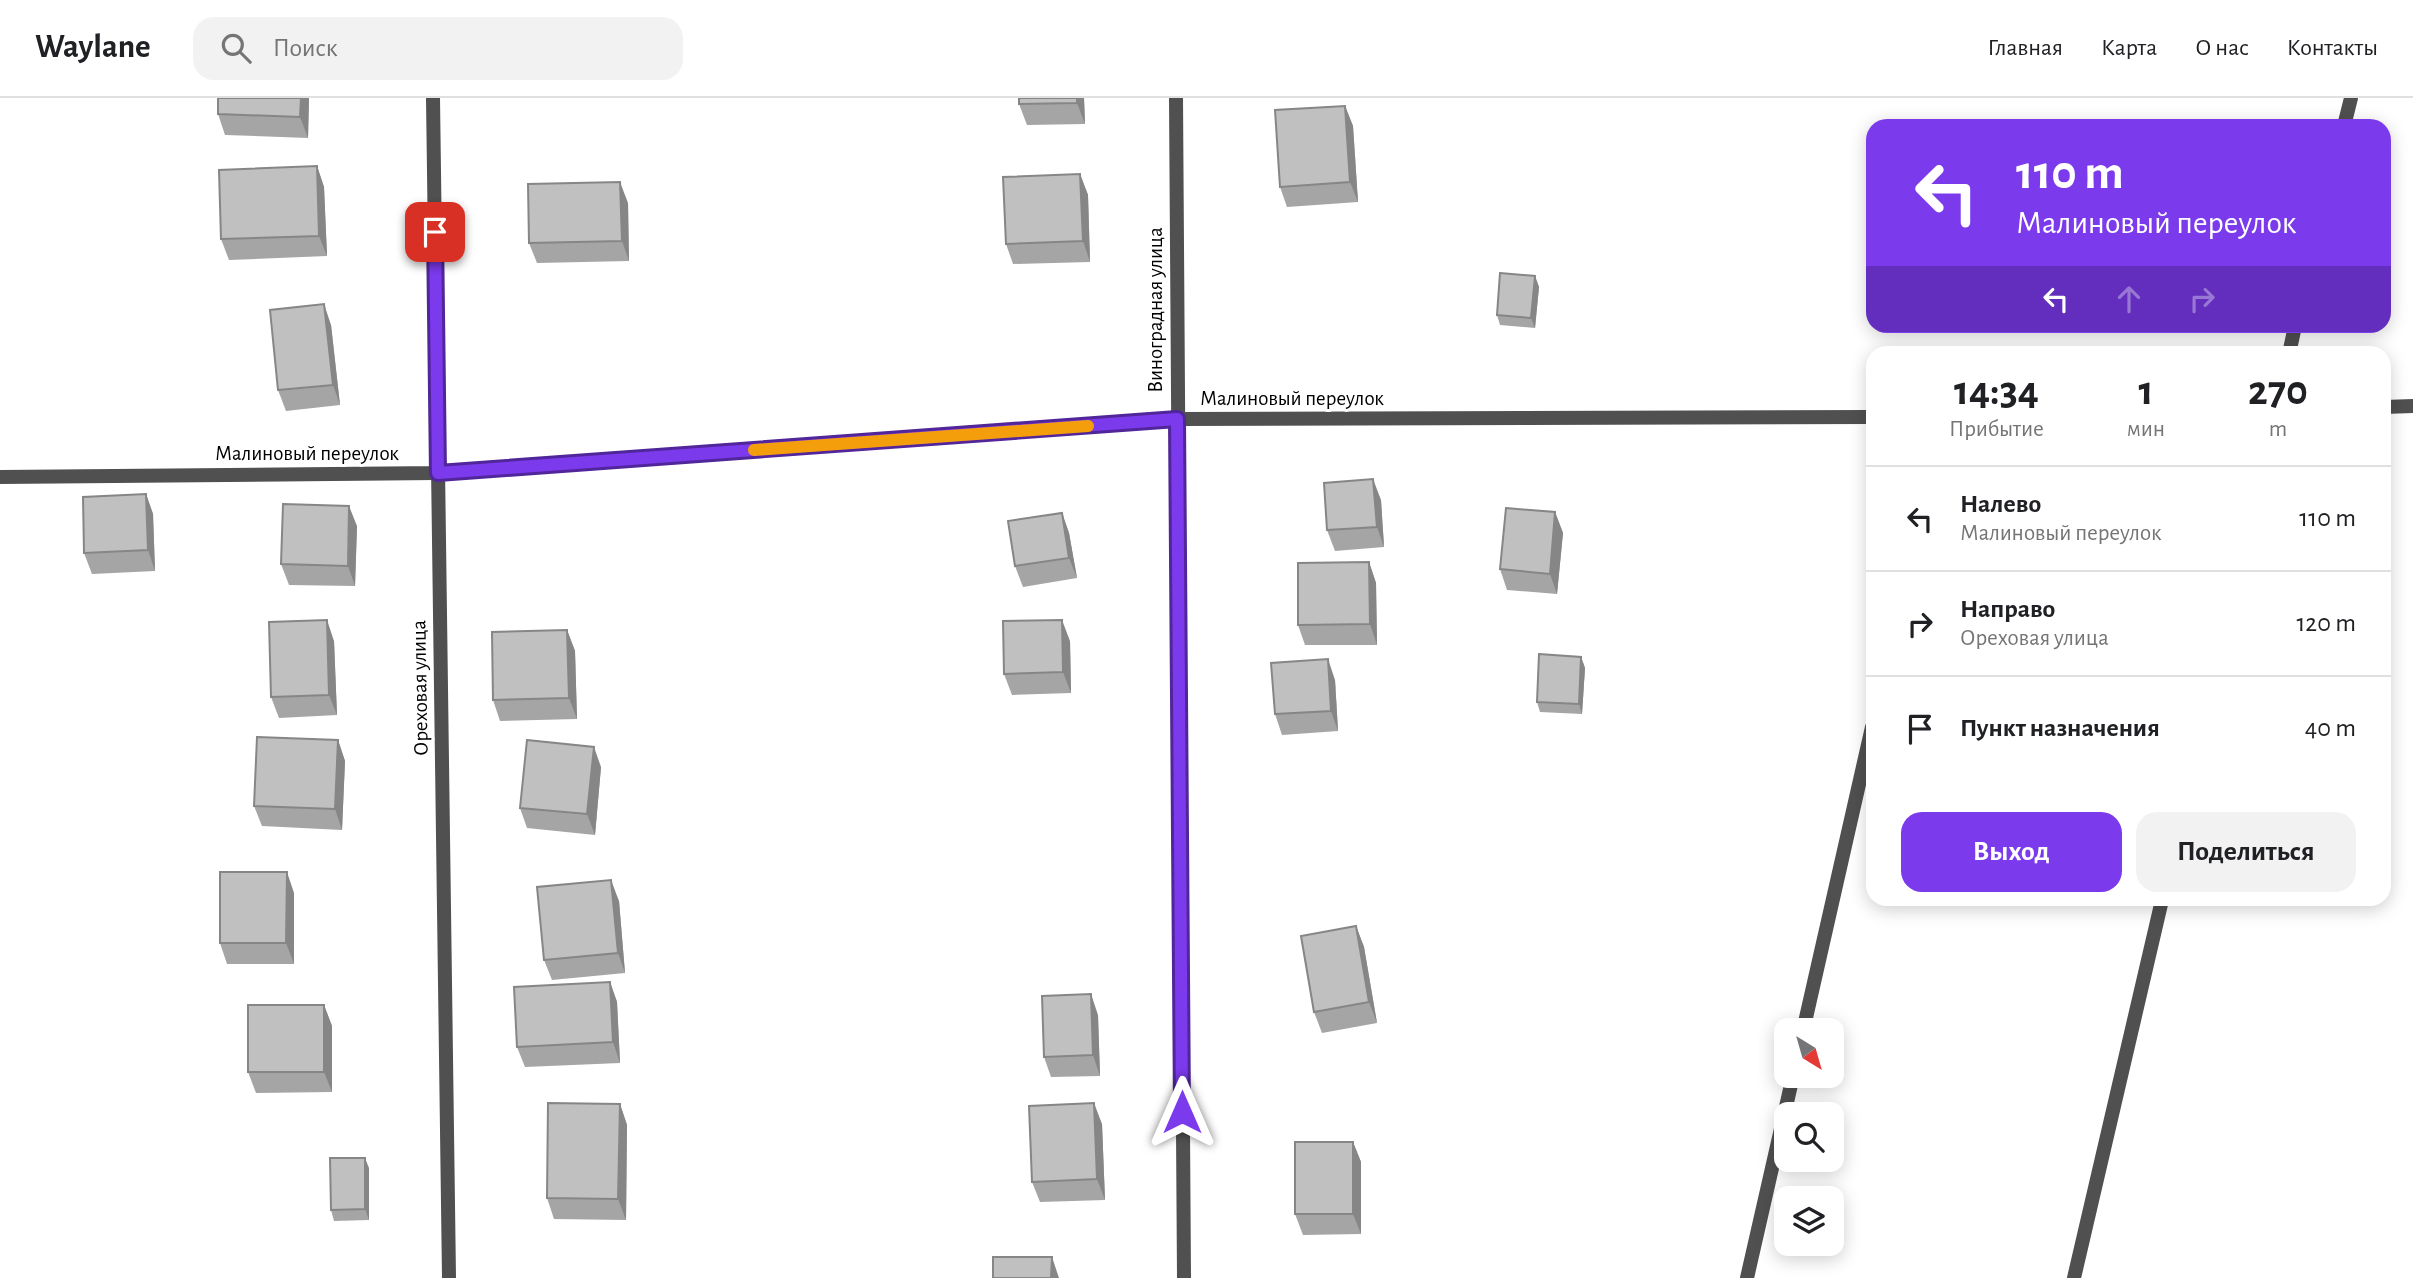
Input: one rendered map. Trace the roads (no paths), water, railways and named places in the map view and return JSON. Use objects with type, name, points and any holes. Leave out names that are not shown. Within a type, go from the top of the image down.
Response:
[{"type":"street","name":"Ореховая улица","points":[[433,98],[449,1278]]},
{"type":"street","name":"Виноградная улица","points":[[1176,98],[1184,1278]]},
{"type":"street","points":[[2346,119],[2351,98]]},
{"type":"street","points":[[2391,407],[2413,406]]},
{"type":"street","name":"Малиновый переулок","points":[[0,477],[438,473],[1177,419],[1866,417]]},
{"type":"street","points":[[1806,1018],[1866,753]]},
{"type":"street","points":[[2074,1278],[2161,906]]},
{"type":"street","points":[[1747,1278],[1790,1088]]}]
